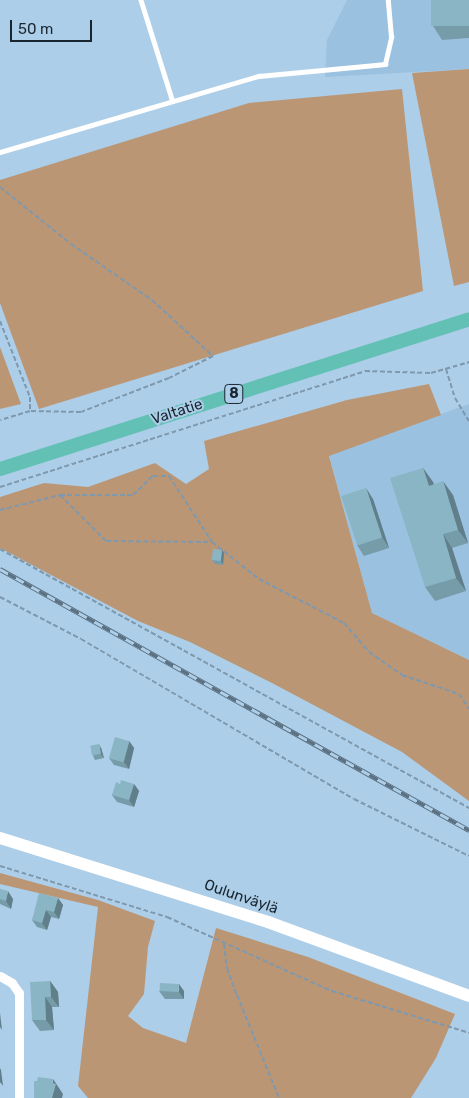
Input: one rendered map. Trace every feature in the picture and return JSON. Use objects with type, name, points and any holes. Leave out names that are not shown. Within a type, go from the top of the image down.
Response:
[{"type":"highway","name":"Valtatie","points":[[0,469],[469,319]]},
{"type":"main road","name":"Oulunväylä","points":[[0,838],[268,922],[469,996]]},
{"type":"street","points":[[0,976],[12,983],[19,993],[19,1098]]},
{"type":"lane","points":[[141,0],[172,99]]},
{"type":"lane","points":[[0,152],[172,99],[259,76],[386,64],[391,37],[388,0]]},
{"type":"path","points":[[0,187],[71,244],[152,300],[213,356],[169,378],[81,412],[30,411],[0,420]]},
{"type":"path","points":[[0,322],[30,397],[30,411]]},
{"type":"path","points":[[0,486],[365,371],[426,373],[469,362]]},
{"type":"path","points":[[446,369],[455,398],[469,421]]},
{"type":"path","points":[[0,510],[60,495],[133,495],[153,476],[169,476],[212,542],[259,579],[344,623],[369,652],[402,675],[459,694],[469,709]]},
{"type":"path","points":[[60,495],[106,541],[212,542]]},
{"type":"path","points":[[0,549],[469,808]]},
{"type":"path","points":[[0,597],[81,639],[354,798],[469,856]]},
{"type":"path","points":[[0,866],[168,917],[224,944],[332,991],[469,1033]]},
{"type":"path","points":[[224,944],[227,968],[279,1098]]},
{"type":"shaded area","points":[[347,0],[469,0],[469,69],[325,77],[327,40]]},
{"type":"shaded area","points":[[469,69],[469,282],[454,286],[412,73]]},
{"type":"shaded area","points":[[402,89],[423,291],[39,409],[0,303],[0,180],[249,103]]},
{"type":"shaded area","points":[[0,347],[21,404],[0,409]]},
{"type":"shaded area","points":[[429,384],[441,415],[329,456],[372,613],[469,660],[469,801],[402,752],[272,683],[190,642],[138,621],[0,548],[0,497],[44,483],[88,487],[155,463],[186,484],[209,469],[204,441],[347,400]]},
{"type":"shaded area","points":[[469,404],[469,660],[372,613],[329,455]]},
{"type":"shaded area","points":[[0,873],[98,900],[155,921],[148,947],[144,994],[128,1016],[143,1028],[186,1043],[216,928],[308,957],[455,1014],[436,1058],[411,1098],[88,1098],[78,1086],[98,907],[0,884]]},
{"type":"building","points":[[431,0],[469,0],[469,26],[431,26]]},
{"type":"building","points":[[423,468],[429,486],[443,481],[458,530],[443,534],[456,578],[425,587],[390,478]]},
{"type":"building","points":[[366,488],[382,537],[357,545],[341,496]]},
{"type":"building","points":[[213,549],[222,550],[221,561],[212,560]]},
{"type":"building","points":[[115,737],[129,741],[123,762],[109,758]]},
{"type":"building","points":[[99,744],[101,754],[92,756],[90,746]]},
{"type":"building","points":[[121,780],[134,784],[129,800],[112,795],[116,782],[120,784]]},
{"type":"building","points":[[0,889],[8,891],[6,901],[0,899]]},
{"type":"building","points":[[39,893],[58,898],[54,912],[46,910],[42,923],[32,920]]},
{"type":"building","points":[[50,981],[51,997],[45,997],[46,1020],[32,1020],[30,982]]},
{"type":"building","points":[[160,983],[179,984],[179,992],[160,991]]},
{"type":"building","points":[[38,1077],[53,1079],[52,1083],[56,1084],[52,1098],[34,1098],[34,1081],[37,1081]]},
{"type":"railway","points":[[0,569],[469,830]]}]
